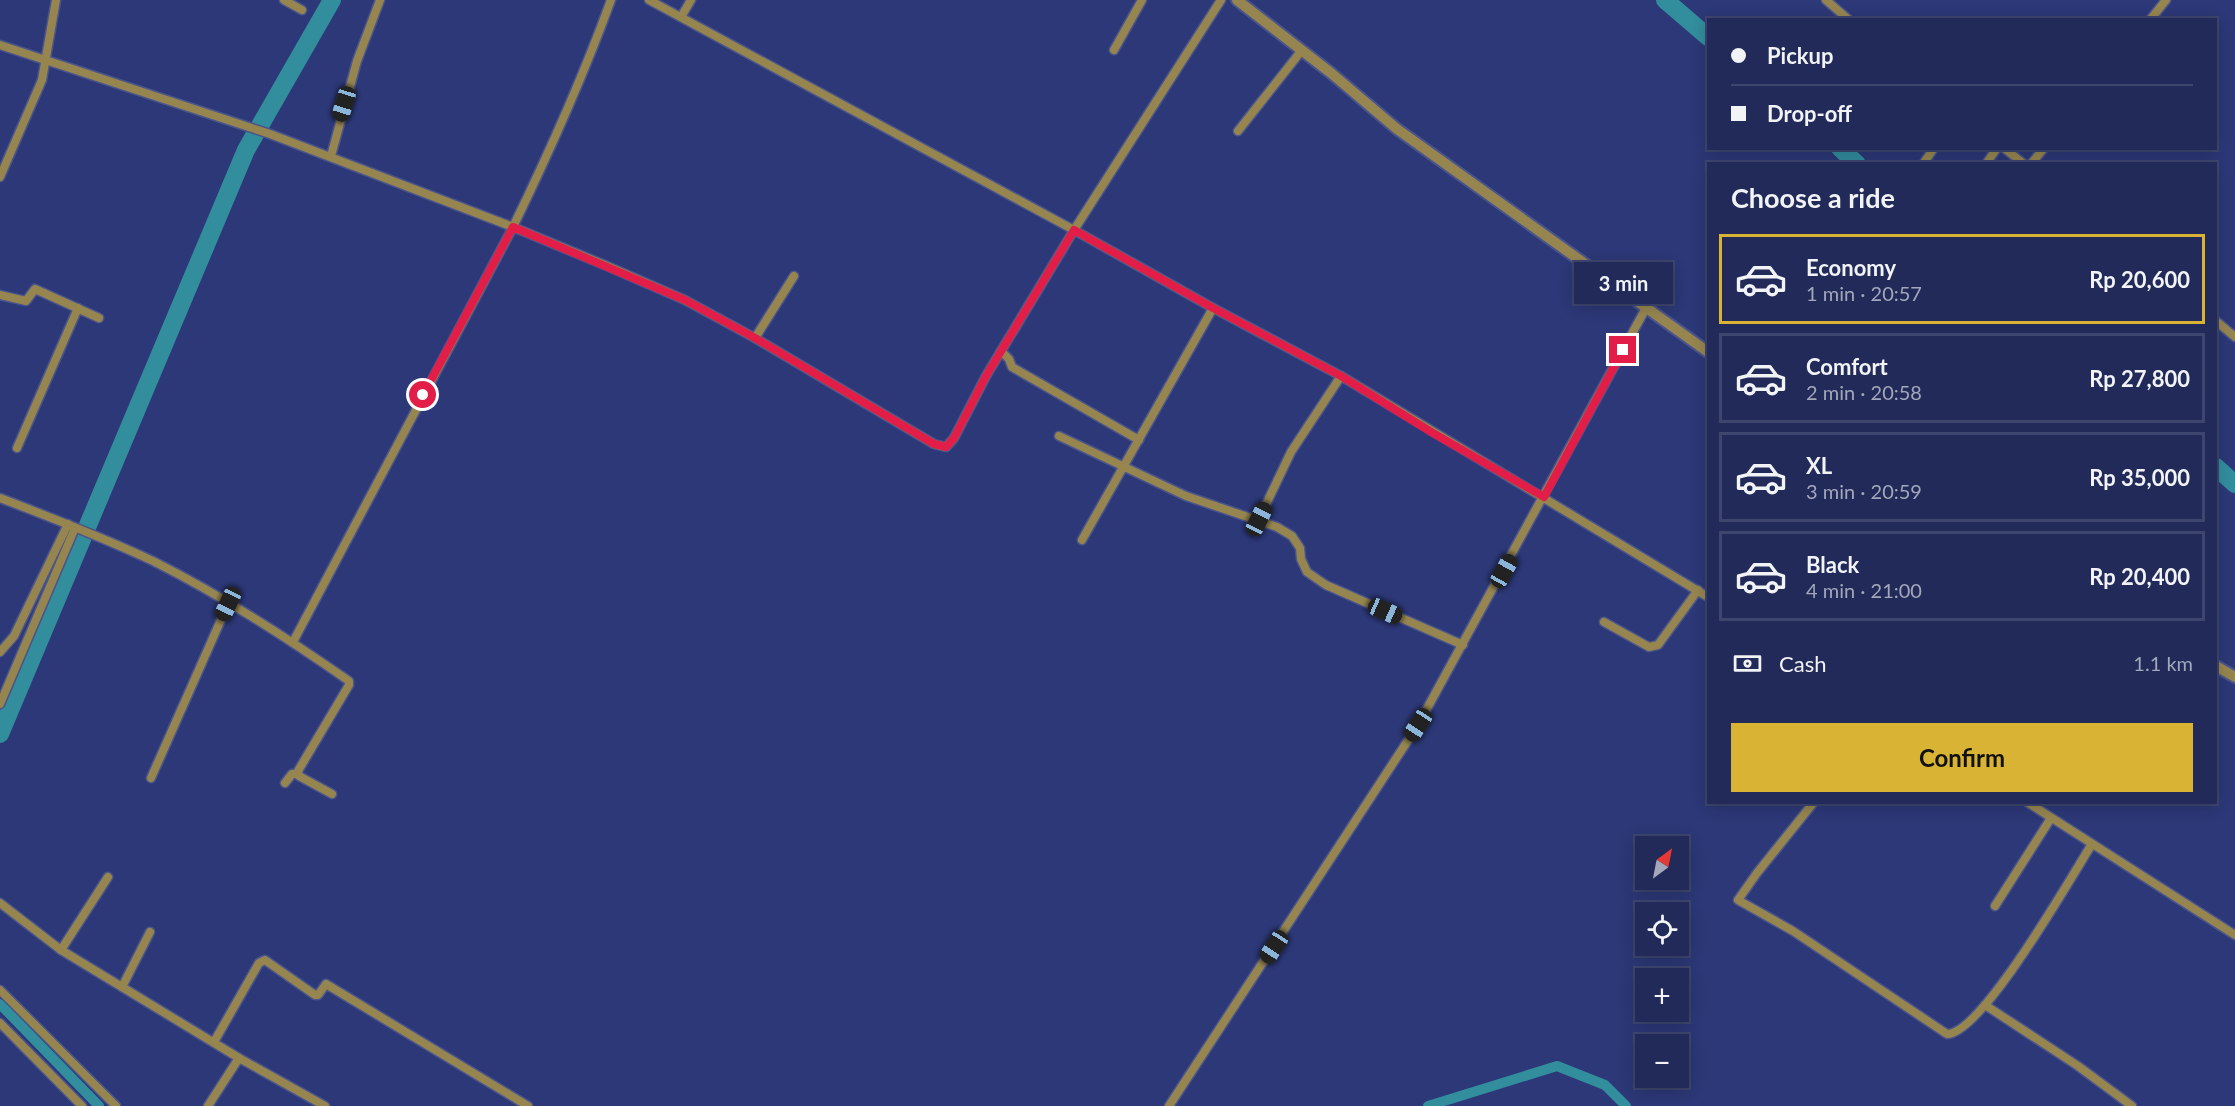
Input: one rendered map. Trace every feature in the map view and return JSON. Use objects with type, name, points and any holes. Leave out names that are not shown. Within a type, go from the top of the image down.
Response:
[{"type":"street","points":[[0,177],[42,80],[56,0]]},
{"type":"street","points":[[284,0],[302,10]]},
{"type":"street","points":[[331,156],[357,61],[380,0]]},
{"type":"street","points":[[293,642],[543,167],[595,45],[611,0]]},
{"type":"street","points":[[649,0],[1341,376],[1707,596]]},
{"type":"street","points":[[681,17],[691,0]]},
{"type":"street","points":[[1114,50],[1142,0]]},
{"type":"street","points":[[0,45],[331,156],[513,227],[685,300],[755,338],[934,444],[946,447],[954,438],[1001,351],[1074,230],[1221,0]]},
{"type":"street","points":[[1236,0],[1302,50],[1397,129],[1707,351]]},
{"type":"street","points":[[1826,0],[1847,18]]},
{"type":"street","points":[[2152,18],[2166,0]]},
{"type":"street","points":[[1238,131],[1302,50]]},
{"type":"street","points":[[2006,150],[2022,162]]},
{"type":"street","points":[[755,338],[794,276]]},
{"type":"street","points":[[0,295],[17,301],[26,301],[35,289],[99,318]]},
{"type":"street","points":[[17,448],[78,308]]},
{"type":"street","points":[[1082,540],[1213,308]]},
{"type":"street","points":[[1169,1106],[1418,725],[1646,308]]},
{"type":"street","points":[[2217,322],[2235,337]]},
{"type":"street","points":[[1001,351],[1009,359],[1012,367],[1139,440]]},
{"type":"street","points":[[1259,519],[1291,452],[1341,376]]},
{"type":"street","points":[[1059,436],[1186,496],[1277,526],[1292,536],[1299,548],[1307,572],[1326,585],[1463,645]]},
{"type":"street","points":[[0,498],[153,561],[293,642],[350,683],[298,774]]},
{"type":"street","points":[[0,651],[14,636],[75,528]]},
{"type":"street","points":[[0,704],[75,528]]},
{"type":"street","points":[[1604,622],[1649,647],[1658,645],[1698,590]]},
{"type":"street","points":[[151,778],[228,604]]},
{"type":"street","points":[[2217,667],[2235,676]]},
{"type":"street","points":[[285,783],[292,774],[298,774],[332,794]]},
{"type":"street","points":[[1812,804],[1738,900],[1793,932],[1942,1032],[1950,1034],[1985,1005],[2008,976],[2092,844]]},
{"type":"street","points":[[2030,804],[2235,935]]},
{"type":"street","points":[[1995,906],[2051,818]]},
{"type":"street","points":[[61,950],[108,877]]},
{"type":"street","points":[[0,903],[61,950],[239,1058],[325,1106]]},
{"type":"street","points":[[122,987],[150,932]]},
{"type":"street","points":[[214,1042],[259,963],[265,960],[270,961],[315,995],[318,995],[326,984],[528,1106]]},
{"type":"street","points":[[0,990],[116,1106]]},
{"type":"street","points":[[1985,1005],[2078,1066],[2132,1106]]},
{"type":"street","points":[[0,1023],[82,1106]]},
{"type":"street","points":[[208,1106],[239,1058]]},
{"type":"waterway","points":[[0,734],[246,150],[332,0]]},
{"type":"waterway","points":[[1665,0],[1707,36]]},
{"type":"waterway","points":[[1842,150],[1855,162]]},
{"type":"waterway","points":[[2217,468],[2235,484]]},
{"type":"waterway","points":[[0,1004],[99,1106]]},
{"type":"waterway","points":[[1428,1106],[1557,1066],[1605,1085],[1626,1106]]},
{"type":"route","points":[[423,395],[513,227],[685,300],[755,338],[934,444],[946,447],[954,438],[986,376],[1074,230],[1341,376],[1431,432],[1544,497],[1623,350]]}]
